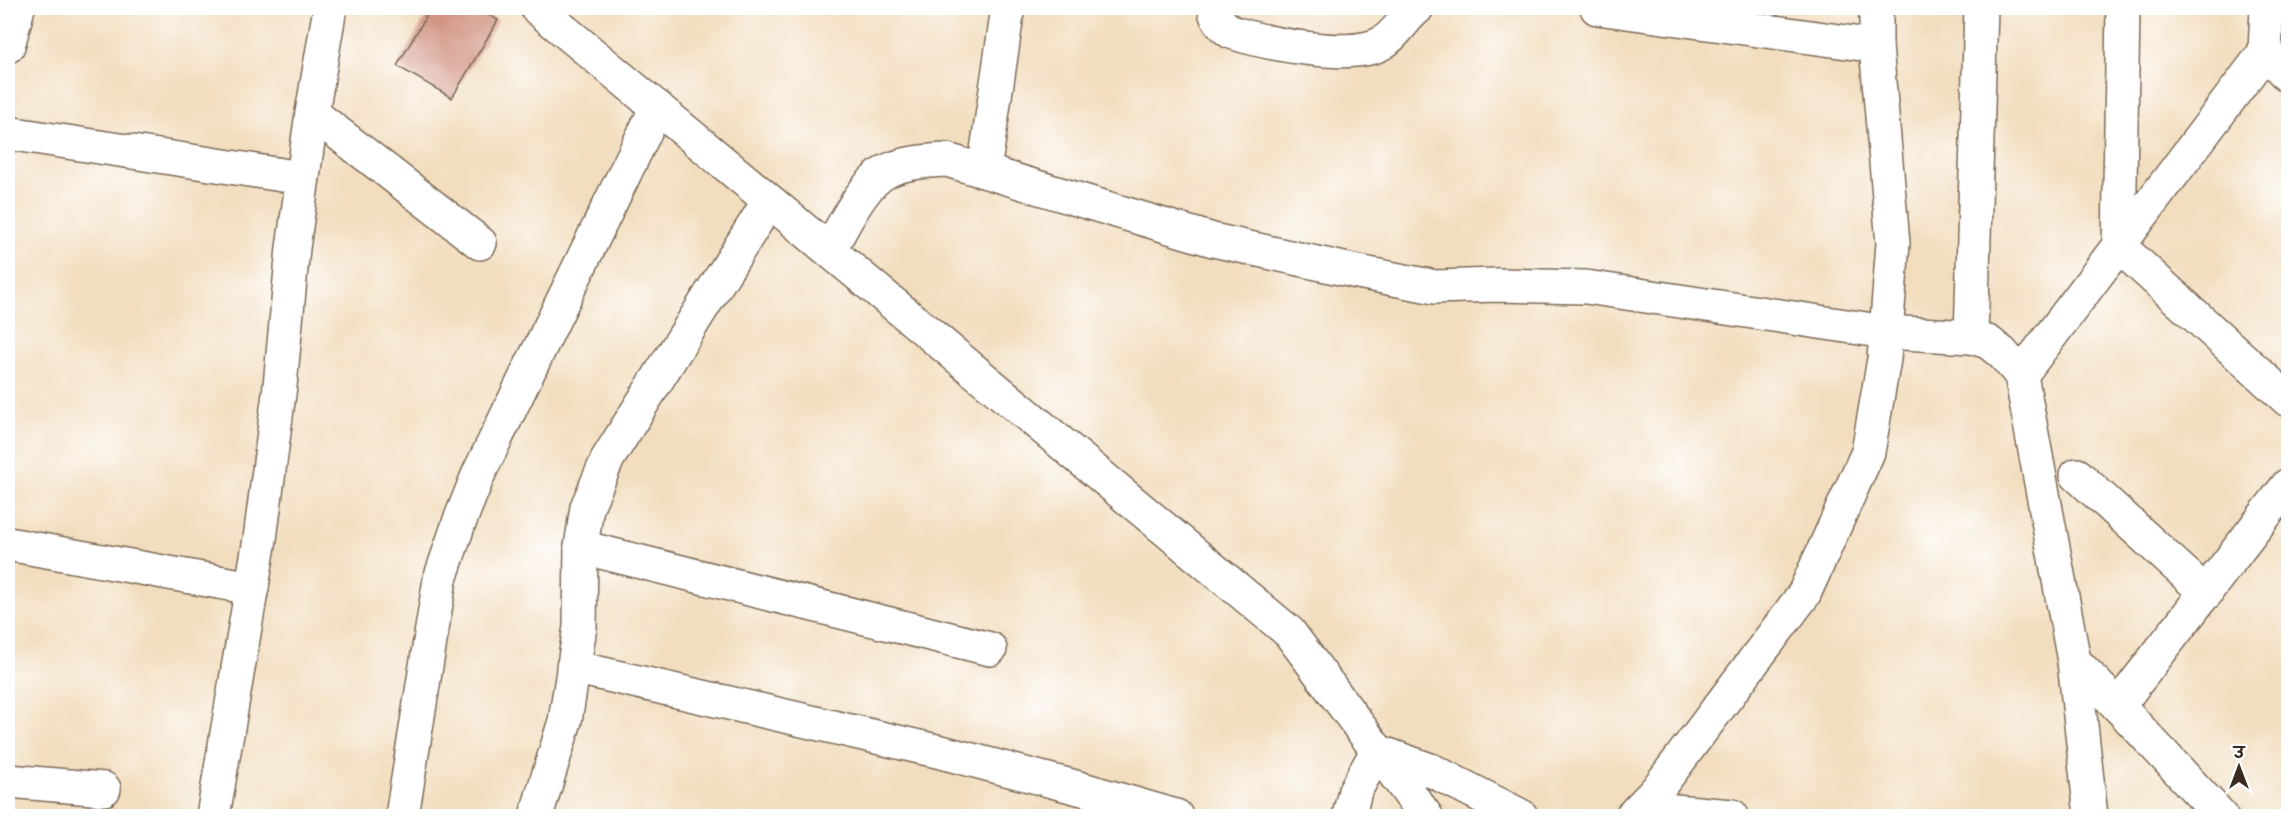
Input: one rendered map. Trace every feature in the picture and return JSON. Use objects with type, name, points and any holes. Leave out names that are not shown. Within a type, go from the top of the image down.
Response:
[{"type":"street","points":[[8,46],[18,8]]},
{"type":"street","points":[[213,816],[252,588],[280,387],[302,178],[330,8]]},
{"type":"street","points":[[537,8],[1289,632],[1426,816]]},
{"type":"street","points":[[984,171],[1008,8]]},
{"type":"street","points":[[1208,9],[1224,27],[1242,35],[1331,52],[1351,52],[1380,45],[1396,34],[1406,16],[1417,8]]},
{"type":"street","points":[[1597,8],[1705,15],[1876,46]]},
{"type":"street","points":[[1636,812],[1656,790],[1804,594],[1868,452],[1884,359],[1893,243],[1876,46],[1876,8]]},
{"type":"street","points":[[1971,337],[1981,8]]},
{"type":"street","points":[[2122,8],[2119,246],[2289,400]]},
{"type":"street","points":[[2021,375],[2265,52],[2267,8]]},
{"type":"street","points":[[2265,52],[2289,75]]},
{"type":"street","points":[[402,816],[440,579],[459,523],[479,473],[657,107]]},
{"type":"street","points":[[312,112],[480,243]]},
{"type":"street","points":[[8,133],[302,178]]},
{"type":"street","points":[[829,250],[863,192],[886,172],[915,162],[947,160],[1213,240],[1435,287],[1497,285],[1586,287],[1886,333],[1971,337],[1988,342],[2002,353],[2021,375],[2074,661],[2091,816]]},
{"type":"street","points":[[536,816],[565,721],[579,627],[580,548],[587,507],[608,458],[769,201]]},
{"type":"street","points":[[2077,475],[2206,593]]},
{"type":"street","points":[[2118,706],[2289,486]]},
{"type":"street","points":[[8,544],[252,588]]},
{"type":"street","points":[[580,548],[990,649]]},
{"type":"street","points":[[2074,661],[2221,816]]},
{"type":"street","points":[[573,667],[941,753],[1079,788],[1176,816]]},
{"type":"street","points":[[1349,816],[1355,790],[1377,751]]},
{"type":"street","points":[[1377,751],[1433,771],[1521,816]]},
{"type":"street","points":[[8,781],[104,789]]},
{"type":"street","points":[[1636,812],[1732,816]]},
{"type":"building","points":[[431,8],[475,8],[498,20],[452,98],[397,66]]}]
